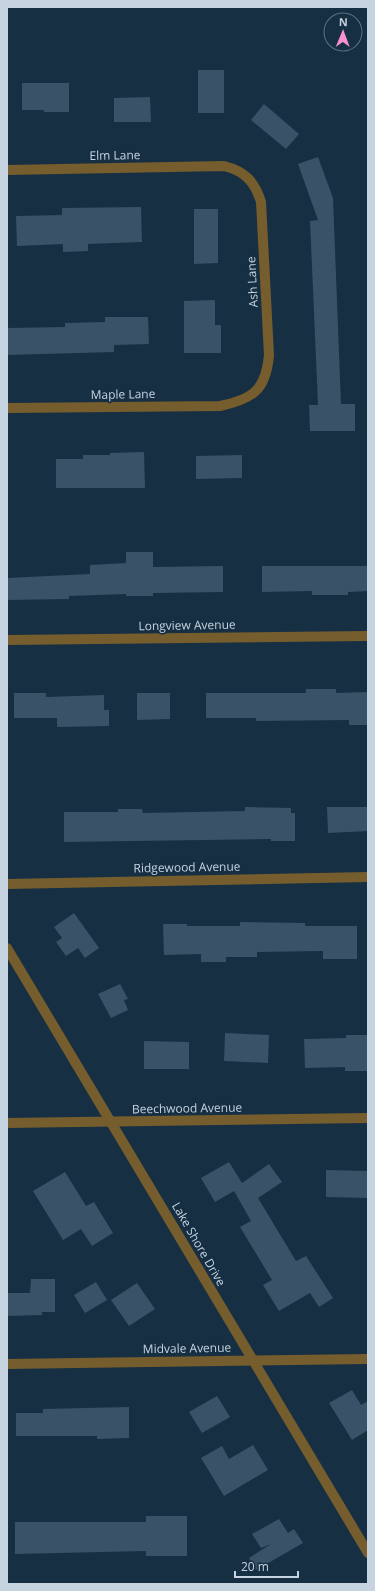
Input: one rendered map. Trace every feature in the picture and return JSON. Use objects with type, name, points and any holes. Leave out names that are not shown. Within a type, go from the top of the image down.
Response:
[{"type":"street","name":"Elm Lane","points":[[7,170],[224,166]]},
{"type":"street","name":"Ash Lane","points":[[224,166],[236,169],[248,176],[257,188],[261,202],[269,356],[268,370],[262,383],[253,394],[238,402]]},
{"type":"street","name":"Maple Lane","points":[[7,408],[220,406],[238,402]]},
{"type":"street","name":"Longview Avenue","points":[[7,640],[368,636]]},
{"type":"street","name":"Ridgewood Avenue","points":[[7,884],[368,877]]},
{"type":"street","name":"Lake Shore Drive","points":[[7,948],[368,1553]]},
{"type":"street","name":"Beechwood Avenue","points":[[7,1123],[368,1118]]},
{"type":"street","name":"Midvale Avenue","points":[[7,1364],[368,1359]]},
{"type":"building","points":[[198,70],[224,70],[224,113],[198,113]]},
{"type":"building","points":[[22,83],[69,83],[69,112],[22,110]]},
{"type":"building","points":[[150,97],[151,122],[114,122],[114,98]]},
{"type":"building","points":[[264,104],[299,134],[286,149],[251,120]]},
{"type":"building","points":[[318,157],[333,198],[341,404],[355,404],[355,431],[310,431],[309,405],[318,405],[310,221],[318,220],[298,164]]},
{"type":"building","points":[[141,207],[142,242],[88,244],[88,251],[63,252],[63,244],[17,246],[16,216],[62,215],[62,208]]},
{"type":"building","points":[[194,209],[218,209],[218,263],[194,264]]},
{"type":"building","points":[[215,300],[215,325],[221,325],[221,353],[184,353],[184,301]]},
{"type":"building","points":[[105,317],[148,317],[149,344],[114,345],[114,352],[7,355],[7,328],[65,327],[65,323],[105,322]]},
{"type":"building","points":[[144,452],[145,488],[56,488],[56,459],[83,459],[83,455],[110,455],[110,453]]},
{"type":"building","points":[[242,455],[242,478],[196,479],[196,456]]},
{"type":"building","points":[[126,552],[153,552],[153,567],[223,566],[223,592],[153,593],[153,596],[126,596],[126,594],[69,596],[69,599],[7,600],[7,578],[90,574],[90,565],[126,563]]},
{"type":"building","points":[[262,566],[368,566],[368,591],[348,592],[348,595],[312,595],[312,591],[262,592]]},
{"type":"building","points":[[306,689],[336,689],[336,693],[368,692],[368,725],[349,725],[349,720],[256,721],[256,718],[206,718],[206,693],[306,693]]},
{"type":"building","points":[[14,693],[46,693],[46,697],[104,695],[104,710],[109,710],[109,726],[57,727],[57,718],[14,718]]},
{"type":"building","points":[[137,693],[170,693],[170,719],[137,720]]},
{"type":"building","points":[[245,807],[291,808],[291,813],[295,813],[295,841],[271,841],[271,839],[64,842],[64,812],[118,812],[118,809],[142,809],[143,813],[245,811]]},
{"type":"building","points":[[327,807],[368,807],[368,831],[328,833]]},
{"type":"building","points":[[74,913],[99,948],[85,958],[78,948],[66,956],[56,942],[62,938],[54,927]]},
{"type":"building","points":[[240,922],[305,923],[305,926],[357,926],[357,959],[323,959],[323,951],[257,952],[257,957],[226,957],[226,962],[201,962],[201,954],[164,955],[163,924],[187,924],[187,926],[240,926]]},
{"type":"building","points":[[120,984],[128,999],[124,1000],[128,1010],[111,1018],[98,994]]},
{"type":"building","points":[[225,1033],[269,1035],[268,1063],[224,1061]]},
{"type":"building","points":[[346,1035],[368,1035],[368,1071],[345,1071],[345,1067],[305,1068],[304,1039],[346,1038]]},
{"type":"building","points":[[144,1041],[189,1042],[189,1069],[144,1069]]},
{"type":"building","points":[[229,1162],[242,1183],[269,1164],[282,1182],[258,1198],[296,1261],[306,1256],[333,1298],[319,1307],[310,1293],[279,1311],[263,1285],[272,1280],[240,1227],[251,1221],[234,1191],[215,1202],[201,1178]]},
{"type":"building","points":[[326,1170],[368,1171],[368,1198],[326,1197]]},
{"type":"building","points":[[65,1172],[86,1206],[94,1202],[113,1233],[92,1246],[81,1229],[63,1240],[33,1191]]},
{"type":"building","points":[[31,1279],[55,1279],[55,1312],[42,1312],[42,1315],[7,1316],[7,1293],[30,1293]]},
{"type":"building","points":[[96,1282],[107,1300],[85,1313],[74,1295]]},
{"type":"building","points":[[137,1283],[155,1309],[129,1326],[111,1300]]},
{"type":"building","points":[[352,1390],[361,1405],[368,1401],[368,1430],[352,1440],[329,1403]]},
{"type":"building","points":[[217,1396],[230,1417],[202,1433],[189,1412]]},
{"type":"building","points":[[129,1407],[129,1438],[97,1439],[97,1436],[16,1436],[16,1413],[43,1413],[43,1409]]},
{"type":"building","points":[[253,1445],[268,1470],[224,1496],[201,1458],[222,1446],[229,1459]]},
{"type":"building","points":[[146,1516],[187,1516],[187,1556],[146,1556],[146,1551],[15,1554],[15,1522],[146,1522]]},
{"type":"building","points":[[279,1519],[288,1533],[294,1529],[303,1543],[256,1570],[249,1558],[271,1544],[261,1548],[252,1534]]}]
